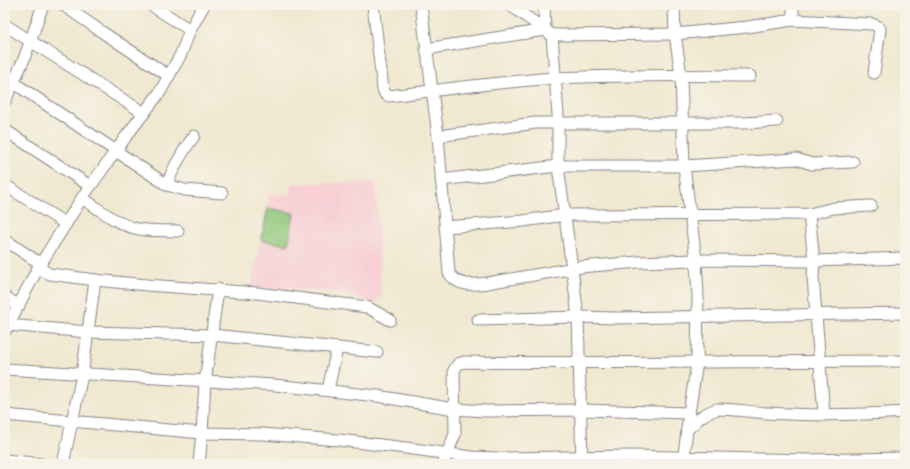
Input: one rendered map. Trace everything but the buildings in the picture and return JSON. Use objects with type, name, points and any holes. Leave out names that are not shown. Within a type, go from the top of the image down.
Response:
[{"type":"street","points":[[5,101],[9,80],[30,40],[43,5]]},
{"type":"street","points":[[63,5],[170,76]]},
{"type":"street","points":[[150,5],[190,30]]},
{"type":"street","points":[[204,5],[190,30],[181,54],[170,76],[160,92],[82,198],[39,266],[7,328],[88,332],[212,335],[377,352]]},
{"type":"street","points":[[373,5],[383,89],[385,94],[388,96],[490,83],[555,78],[680,75],[750,76]]},
{"type":"street","points":[[421,5],[438,136],[449,273],[453,279],[458,282],[472,285],[572,268],[640,262],[696,260],[814,261],[905,258]]},
{"type":"street","points":[[510,5],[549,32]]},
{"type":"street","points":[[544,5],[555,78],[558,123],[558,166],[578,317],[582,461]]},
{"type":"street","points":[[674,5],[675,34],[680,75],[684,166],[696,260],[699,316],[697,362],[683,461]]},
{"type":"street","points":[[792,5],[793,20]]},
{"type":"street","points":[[426,50],[549,32],[675,34],[747,27],[793,20],[877,26],[880,30],[874,73]]},
{"type":"street","points":[[5,25],[144,113]]},
{"type":"street","points":[[9,80],[167,185],[186,190],[222,192]]},
{"type":"street","points":[[438,136],[536,123],[682,123],[777,121]]},
{"type":"street","points":[[5,130],[90,186]]},
{"type":"street","points":[[167,185],[171,173],[194,136]]},
{"type":"street","points":[[441,180],[558,166],[684,166],[796,159],[812,164],[853,162]]},
{"type":"street","points":[[5,185],[66,224]]},
{"type":"street","points":[[82,198],[118,221],[134,228],[157,231],[178,231]]},
{"type":"street","points":[[445,227],[523,221],[565,215],[809,214],[834,208],[871,206]]},
{"type":"street","points":[[809,214],[814,261],[819,361],[824,415]]},
{"type":"street","points":[[5,240],[50,274],[147,285],[257,292],[367,307],[390,320]]},
{"type":"street","points":[[63,464],[82,375],[95,280]]},
{"type":"street","points":[[199,464],[205,382],[218,289]]},
{"type":"street","points":[[5,297],[19,306]]},
{"type":"street","points":[[478,320],[578,317],[905,313]]},
{"type":"street","points":[[328,390],[337,348]]},
{"type":"street","points":[[446,459],[455,434],[454,370],[458,364],[464,362],[580,364],[905,361]]},
{"type":"street","points":[[5,369],[328,390],[377,396],[454,409],[516,412],[581,410],[689,413]]},
{"type":"street","points":[[687,430],[704,414],[710,410],[718,409],[766,413],[824,415],[905,412]]},
{"type":"street","points":[[5,415],[202,433],[262,434],[339,440],[406,448],[446,459],[500,458],[582,461],[632,456],[683,461],[905,458]]},
{"type":"street","points":[[5,460],[41,464]]},
{"type":"shaded area","points":[[376,182],[381,295],[374,303],[341,292],[251,288],[269,194],[291,195],[292,184]]},
{"type":"green space","points":[[268,208],[294,213],[288,245],[261,240]]}]
